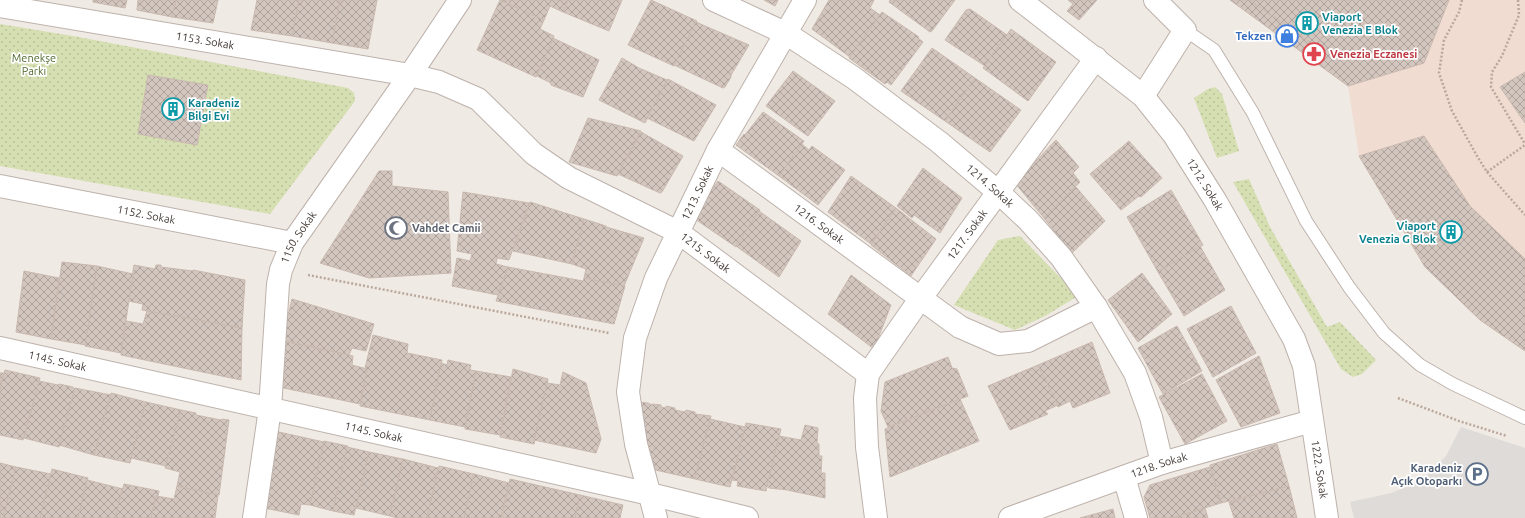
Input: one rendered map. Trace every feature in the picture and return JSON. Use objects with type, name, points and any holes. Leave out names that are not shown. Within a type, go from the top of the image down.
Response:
[{"type":"street","name":"1150. Sokak","points":[[254,518],[270,408],[278,284],[281,270],[292,243],[410,75],[460,0]]},
{"type":"street","name":"1214. Sokak","points":[[714,0],[786,34],[854,78],[939,142],[998,192],[1028,220],[1061,257],[1096,307],[1135,373],[1151,417],[1162,463]]},
{"type":"street","name":"1213. Sokak","points":[[656,518],[636,444],[628,392],[635,338],[656,278],[718,150],[805,0]]},
{"type":"street","name":"1212. Sokak","points":[[1020,0],[1143,96],[1174,135],[1215,200],[1294,339],[1304,366],[1312,421]]},
{"type":"street","points":[[1143,96],[1185,30],[1155,0]]},
{"type":"street","name":"1153. Sokak","points":[[0,6],[410,75]]},
{"type":"street","name":"1217. Sokak","points":[[868,374],[920,299],[1096,58]]},
{"type":"street","name":"1215. Sokak","points":[[410,75],[439,82],[478,99],[534,154],[569,178],[678,232],[868,374]]},
{"type":"street","name":"1216. Sokak","points":[[718,150],[960,327],[999,344],[1028,341],[1096,307]]},
{"type":"street","name":"1152. Sokak","points":[[0,186],[292,243]]},
{"type":"street","name":"1145. Sokak","points":[[0,348],[650,494],[747,518]]},
{"type":"street","points":[[868,374],[865,398],[867,447],[876,518]]},
{"type":"street","name":"1218. Sokak","points":[[1010,518],[1162,463],[1312,421]]},
{"type":"street","name":"1222. Sokak","points":[[1312,421],[1327,518]]},
{"type":"street","points":[[1124,477],[1136,518]]},
{"type":"lane","points":[[1185,30],[1214,50],[1253,113],[1306,221],[1349,287],[1384,332],[1420,365],[1453,384],[1525,418]]},
{"type":"path","points":[[1462,0],[1460,12],[1444,40],[1440,73],[1452,111],[1477,156],[1487,172],[1525,215]]},
{"type":"path","points":[[1487,172],[1525,144],[1491,87],[1492,72],[1502,56],[1519,15],[1518,0]]},
{"type":"path","points":[[281,270],[635,338]]},
{"type":"path","points":[[1398,398],[1510,437]]},
{"type":"shaded area","points":[[1230,0],[1525,0],[1525,351],[1480,320],[1425,267],[1359,156],[1348,86]]},
{"type":"shaded area","name":"Karadeniz Açık Otoparkı","points":[[1461,427],[1525,448],[1525,518],[1354,518],[1350,502],[1391,493],[1421,481],[1446,456]]},
{"type":"green space","name":"Menekşe Parkı","points":[[0,24],[73,36],[348,88],[354,93],[355,101],[270,214],[0,166]]},
{"type":"green space","points":[[1215,87],[1222,94],[1239,151],[1217,158],[1194,98],[1208,89]]},
{"type":"green space","points":[[1249,179],[1270,227],[1327,327],[1340,322],[1376,360],[1362,374],[1353,377],[1341,369],[1233,182]]},
{"type":"green space","points":[[1020,236],[1078,296],[1045,316],[1015,330],[954,305],[998,240]]},
{"type":"building","points":[[93,0],[127,0],[125,8],[93,2]]},
{"type":"building","points":[[138,0],[176,0],[172,17],[137,10]]},
{"type":"building","points":[[176,0],[218,0],[213,23],[172,17]]},
{"type":"building","points":[[257,0],[299,0],[292,36],[251,30]]},
{"type":"building","points":[[299,0],[340,0],[332,43],[292,36]]},
{"type":"building","points":[[340,0],[377,0],[368,49],[332,43]]},
{"type":"building","points":[[500,0],[568,0],[563,12],[550,6],[544,20]]},
{"type":"building","points":[[500,0],[544,20],[540,29],[554,36],[536,77],[477,50]]},
{"type":"building","points":[[568,0],[622,0],[609,31],[563,12]]},
{"type":"building","points":[[651,0],[697,21],[674,66],[628,45]]},
{"type":"building","points":[[764,0],[778,0],[775,6]]},
{"type":"building","points":[[829,0],[874,0],[870,8],[880,15],[850,57],[812,29]]},
{"type":"building","points":[[890,0],[955,0],[930,32],[889,2]]},
{"type":"building","points":[[1068,0],[1097,0],[1079,20],[1067,11],[1073,4]]},
{"type":"building","points":[[1230,0],[1449,0],[1424,63],[1348,86]]},
{"type":"building","name":"Viaport Venezia E Blok","points":[[1249,0],[1348,0],[1316,46]]},
{"type":"building","points":[[970,9],[1007,35],[985,66],[945,40],[966,10]]},
{"type":"building","points":[[882,12],[919,37],[918,38],[923,42],[891,85],[887,82],[885,84],[849,58]]},
{"type":"building","points":[[696,22],[749,45],[723,88],[674,65]]},
{"type":"building","points":[[1011,29],[1056,62],[1028,101],[983,68]]},
{"type":"building","points":[[553,38],[599,60],[583,97],[551,85],[551,83],[537,76]]},
{"type":"building","points":[[932,48],[975,78],[945,121],[901,91]]},
{"type":"building","points":[[622,58],[639,68],[667,80],[645,123],[599,100]]},
{"type":"building","points":[[793,71],[835,101],[808,136],[766,106]]},
{"type":"building","points":[[1525,72],[1525,123],[1500,87]]},
{"type":"building","name":"Karadeniz Bilgi Evi","points":[[148,75],[208,85],[197,145],[138,134]]},
{"type":"building","points":[[975,78],[1021,110],[990,152],[945,121]]},
{"type":"building","points":[[668,79],[716,105],[694,141],[647,118]]},
{"type":"building","points":[[763,112],[804,141],[779,176],[736,145]]},
{"type":"building","points":[[588,118],[641,131],[617,176],[569,162]]},
{"type":"building","points":[[641,132],[683,156],[660,193],[618,174]]},
{"type":"building","name":"Viaport Venezia G Blok","points":[[1424,136],[1470,206],[1525,259],[1525,351],[1480,320],[1425,267],[1359,156]]},
{"type":"building","points":[[1056,140],[1079,167],[1073,173],[1080,182],[1044,218],[1015,183]]},
{"type":"building","points":[[1129,141],[1162,178],[1141,197],[1139,196],[1121,210],[1090,174]]},
{"type":"building","points":[[802,144],[809,150],[812,146],[845,170],[818,205],[779,176]]},
{"type":"building","points":[[923,168],[962,198],[940,233],[914,215],[912,218],[897,206]]},
{"type":"building","name":"Vahdet Camii","points":[[379,171],[392,171],[392,186],[448,192],[451,273],[369,278],[320,263]]},
{"type":"building","points":[[851,176],[896,208],[871,244],[828,212]]},
{"type":"building","points":[[718,181],[760,210],[736,247],[692,217]]},
{"type":"building","points":[[1076,187],[1105,221],[1072,253],[1044,218]]},
{"type":"building","points":[[1171,190],[1203,245],[1158,272],[1127,217]]},
{"type":"building","points":[[463,192],[529,203],[509,260],[497,258],[496,264],[508,267],[498,295],[452,286],[457,258],[470,261],[472,254],[457,251]]},
{"type":"building","points":[[530,202],[584,219],[572,264],[513,251]]},
{"type":"building","points":[[896,208],[936,239],[911,276],[871,245]]},
{"type":"building","points":[[759,211],[801,241],[779,277],[736,246]]},
{"type":"building","points":[[584,219],[644,238],[624,286],[584,278],[586,269],[572,264]]},
{"type":"building","points":[[1200,246],[1225,290],[1184,316],[1158,272]]},
{"type":"building","points":[[62,262],[97,266],[86,345],[51,339]]},
{"type":"building","points":[[134,265],[155,269],[156,265],[161,265],[161,267],[193,270],[245,280],[242,328],[142,310],[143,304],[128,301]]},
{"type":"building","points":[[97,266],[133,274],[121,353],[85,346]]},
{"type":"building","points":[[508,267],[583,281],[584,278],[625,286],[614,324],[496,301]]},
{"type":"building","points":[[24,271],[59,278],[51,339],[16,332]]},
{"type":"building","points":[[1142,273],[1172,314],[1138,342],[1108,300]]},
{"type":"building","points":[[851,275],[891,305],[874,349],[828,314]]},
{"type":"building","points":[[292,299],[374,324],[366,351],[352,348],[349,355],[282,340]]},
{"type":"building","points":[[1231,306],[1256,353],[1213,377],[1187,329]]},
{"type":"building","points":[[147,311],[242,328],[241,380],[121,355],[126,321],[143,324]]},
{"type":"building","points":[[1177,326],[1202,371],[1163,394],[1138,348]]},
{"type":"building","points":[[373,335],[408,344],[407,353],[442,360],[430,420],[360,406],[367,369],[365,368]]},
{"type":"building","points":[[283,341],[353,356],[352,365],[367,369],[360,404],[279,387]]},
{"type":"building","points":[[1092,342],[1110,393],[1073,408],[1070,401],[1058,407],[1038,365]]},
{"type":"building","points":[[1259,356],[1280,413],[1241,427],[1216,380]]},
{"type":"building","points":[[948,357],[952,368],[957,369],[968,396],[888,427],[881,411],[885,382]]},
{"type":"building","points":[[448,360],[471,365],[470,370],[476,371],[465,427],[430,420],[441,363],[447,365]]},
{"type":"building","points":[[1038,365],[1058,405],[1045,411],[1048,414],[1010,430],[988,386]]},
{"type":"building","points":[[513,369],[548,379],[534,444],[500,437]]},
{"type":"building","points":[[5,370],[40,378],[23,440],[0,435],[0,389]]},
{"type":"building","points":[[476,371],[511,377],[500,435],[465,429]]},
{"type":"building","points":[[563,372],[586,383],[601,439],[596,453],[534,440],[547,383],[560,385]]},
{"type":"building","points":[[0,373],[4,373],[0,389]]},
{"type":"building","points":[[1202,374],[1227,421],[1185,444],[1159,397]]},
{"type":"building","points":[[39,381],[73,387],[75,389],[59,447],[24,438]]},
{"type":"building","points":[[75,388],[111,395],[94,455],[59,445]]},
{"type":"building","points":[[111,393],[146,402],[130,463],[94,455]]},
{"type":"building","points":[[960,399],[979,441],[890,477],[885,429]]},
{"type":"building","points":[[146,402],[181,410],[166,466],[131,458]]},
{"type":"building","points":[[638,402],[661,405],[661,407],[666,408],[666,406],[675,408],[675,410],[685,412],[686,410],[695,412],[695,414],[711,416],[695,479],[651,469]]},
{"type":"building","points":[[181,410],[196,413],[196,415],[229,420],[219,495],[177,486],[180,472],[165,468]]},
{"type":"building","points":[[710,419],[745,427],[730,487],[695,479]]},
{"type":"building","points":[[746,423],[781,429],[766,491],[737,486],[738,481],[732,480]]},
{"type":"building","points":[[805,425],[818,428],[817,443],[819,444],[819,456],[822,456],[821,473],[825,473],[825,498],[769,488],[767,486],[779,436],[801,440]]},
{"type":"building","points":[[270,430],[324,442],[310,505],[301,504],[299,515],[264,508]]},
{"type":"building","points":[[324,441],[348,446],[333,511],[310,505]]},
{"type":"building","points":[[1277,444],[1289,486],[1221,503],[1210,465]]},
{"type":"building","points":[[347,447],[369,452],[354,515],[333,511]]},
{"type":"building","points":[[369,452],[403,459],[390,516],[356,508]]},
{"type":"building","points":[[403,459],[438,468],[427,518],[398,518],[390,516]]},
{"type":"building","points":[[0,463],[16,467],[3,518],[0,518]]},
{"type":"building","points":[[439,466],[474,474],[464,518],[427,518]]},
{"type":"building","points":[[16,467],[51,474],[40,518],[3,518]]},
{"type":"building","points":[[1210,467],[1221,503],[1172,518],[1150,518],[1144,497],[1150,485]]},
{"type":"building","points":[[52,469],[88,478],[78,518],[40,518]]},
{"type":"building","points":[[474,474],[509,483],[501,518],[464,518]]},
{"type":"building","points":[[510,479],[580,495],[575,518],[502,518]]},
{"type":"building","points":[[87,480],[123,489],[115,518],[78,518]]},
{"type":"building","points":[[124,484],[159,491],[158,496],[156,496],[151,518],[115,518]]},
{"type":"building","points":[[177,486],[218,495],[215,518],[151,518],[156,496],[174,499]]},
{"type":"building","points":[[1289,486],[1297,518],[1234,518],[1229,502]]},
{"type":"building","points":[[580,495],[623,505],[620,518],[575,518]]},
{"type":"building","points":[[1205,508],[1208,518],[1172,518]]},
{"type":"building","points":[[1113,509],[1115,518],[1080,518]]},
{"type":"place","name":"Viaport Venezia E Blok","points":[[1307,23]]},
{"type":"place","name":"Tekzen","points":[[1287,36]]},
{"type":"place","name":"Venezia Eczanesi","points":[[1314,54]]},
{"type":"place","name":"Karadeniz Bilgi Evi","points":[[173,109]]},
{"type":"place","name":"Vahdet Camii","points":[[396,228]]},
{"type":"place","name":"Viaport Venezia G Blok","points":[[1451,232]]},
{"type":"place","name":"Karadeniz Açık Otoparkı","points":[[1477,474]]}]
